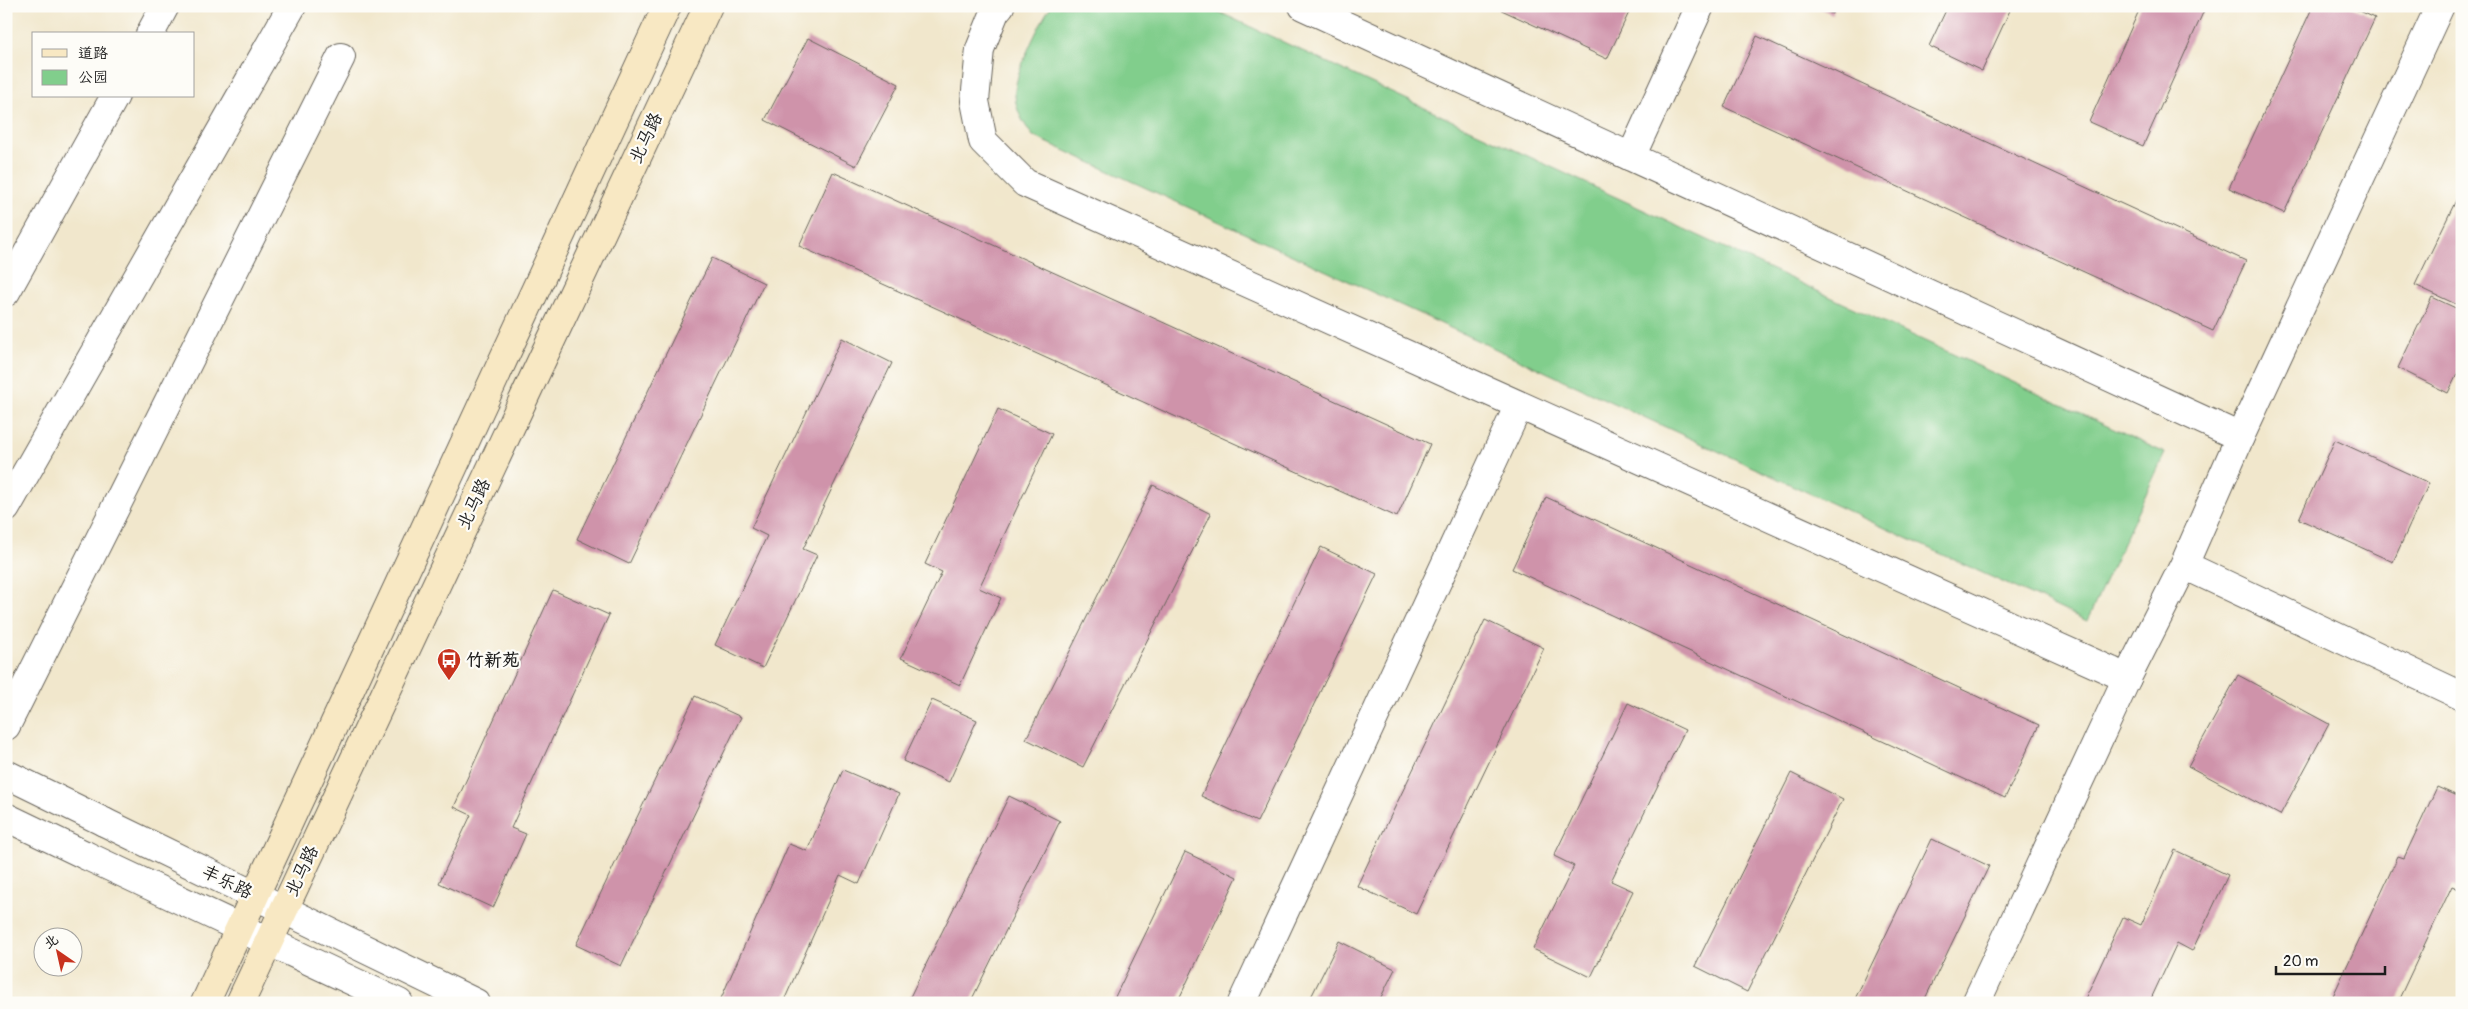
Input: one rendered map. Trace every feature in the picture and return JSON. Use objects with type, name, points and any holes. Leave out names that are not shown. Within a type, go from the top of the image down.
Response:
[{"type":"main road","name":"北马路","points":[[205,1003],[666,6]]},
{"type":"main road","name":"北马路","points":[[240,1003],[708,6]]},
{"type":"street","points":[[151,32],[165,6]]},
{"type":"street","points":[[6,508],[292,6]]},
{"type":"street","points":[[1304,6],[2240,438]]},
{"type":"street","points":[[1631,157],[1700,6]]},
{"type":"street","points":[[1976,1003],[2127,678],[2184,565],[2240,438],[2440,6]]},
{"type":"street","points":[[993,8],[980,49],[975,101],[983,141],[1025,183],[2127,678]]},
{"type":"street","points":[[6,726],[341,57]]},
{"type":"street","points":[[6,292],[114,98]]},
{"type":"street","points":[[1242,1003],[1519,405]]},
{"type":"street","points":[[2184,565],[2462,696]]},
{"type":"street","name":"丰乐路","points":[[6,774],[476,1003]]},
{"type":"street","name":"丰乐路","points":[[6,817],[399,1003]]},
{"type":"green space","points":[[1051,6],[1206,6],[2165,453],[2087,621],[1033,136],[1018,112],[1015,95],[1016,87],[1028,50]]},
{"type":"building","points":[[1493,6],[1632,6],[1607,59]]},
{"type":"building","points":[[1815,6],[1835,6],[1832,14]]},
{"type":"building","points":[[1948,6],[2012,6],[1982,71],[1929,46]]},
{"type":"building","points":[[2141,6],[2206,6],[2143,146],[2089,122]]},
{"type":"building","points":[[2313,6],[2349,6],[2375,18],[2284,213],[2229,188]]},
{"type":"building","points":[[1757,36],[2246,261],[2213,331],[1724,107]]},
{"type":"building","points":[[808,38],[899,84],[856,166],[765,120]]},
{"type":"building","points":[[833,172],[1430,444],[1397,517],[799,246]]},
{"type":"building","points":[[2462,188],[2462,307],[2415,285]]},
{"type":"building","points":[[712,258],[764,283],[629,564],[577,539]]},
{"type":"building","points":[[2432,297],[2462,311],[2462,364],[2448,393],[2398,368]]},
{"type":"building","points":[[842,338],[892,363],[803,549],[817,555],[763,668],[715,645],[767,536],[751,528]]},
{"type":"building","points":[[998,409],[1052,434],[979,588],[1001,598],[960,685],[901,658],[942,572],[925,564]]},
{"type":"building","points":[[2335,440],[2429,483],[2393,562],[2299,519]]},
{"type":"building","points":[[1153,485],[1211,514],[1083,767],[1026,739]]},
{"type":"building","points":[[1546,497],[2039,725],[2005,798],[1512,569]]},
{"type":"building","points":[[1321,547],[1377,574],[1257,822],[1201,796]]},
{"type":"building","points":[[553,590],[609,615],[511,828],[526,834],[493,908],[439,883],[471,815],[454,807]]},
{"type":"building","points":[[1485,620],[1544,648],[1416,914],[1357,886]]},
{"type":"building","points":[[2238,675],[2329,724],[2280,815],[2188,766]]},
{"type":"building","points":[[695,696],[741,717],[621,966],[576,945]]},
{"type":"building","points":[[932,700],[977,720],[949,782],[903,761]]},
{"type":"building","points":[[1628,703],[1685,730],[1611,881],[1633,891],[1591,977],[1533,949],[1574,866],[1554,856]]},
{"type":"building","points":[[843,770],[899,794],[859,884],[840,875],[783,1003],[719,1003],[789,844],[807,851]]},
{"type":"building","points":[[1791,773],[1843,799],[1747,992],[1695,966]]},
{"type":"building","points":[[2437,787],[2462,798],[2461,890],[2452,886],[2397,1003],[2342,1003],[2332,998],[2398,856],[2404,858]]},
{"type":"building","points":[[1009,796],[1060,821],[970,1003],[907,1003]]},
{"type":"building","points":[[1932,839],[1989,866],[1923,1003],[1853,1003]]},
{"type":"building","points":[[2175,850],[2228,875],[2192,951],[2177,943],[2149,1003],[2083,1003],[2123,917],[2141,925]]},
{"type":"building","points":[[1185,852],[1237,877],[1177,1003],[1112,1003]]},
{"type":"building","points":[[1339,941],[1395,969],[1378,1003],[1308,1003]]},
{"type":"place","name":"竹新苑","points":[[449,681]]}]
